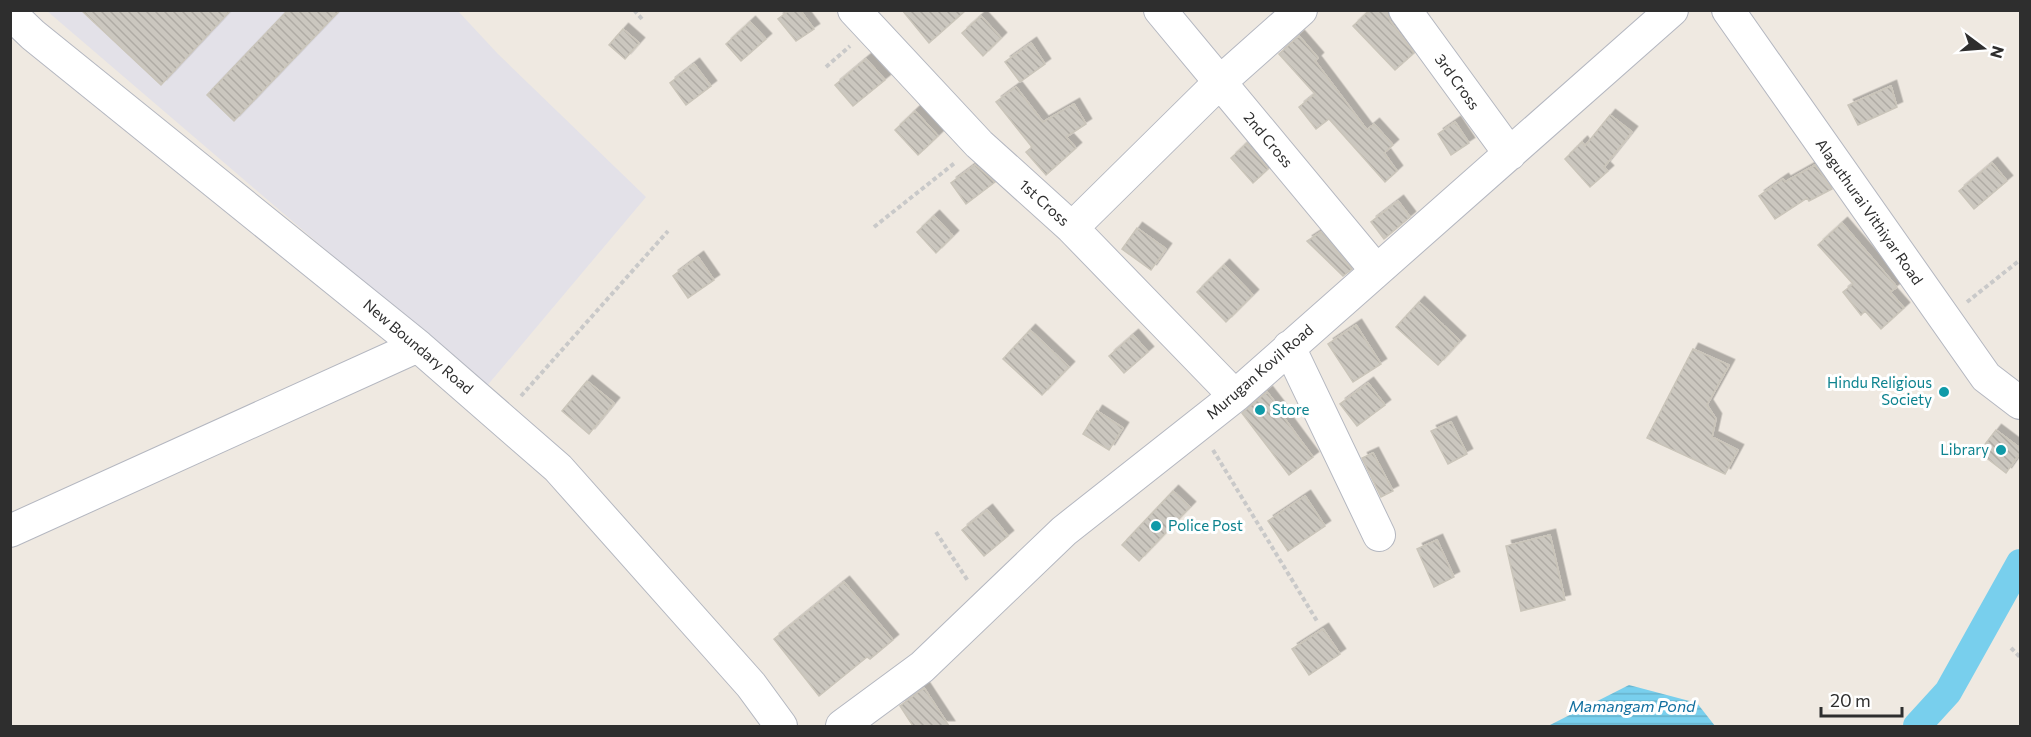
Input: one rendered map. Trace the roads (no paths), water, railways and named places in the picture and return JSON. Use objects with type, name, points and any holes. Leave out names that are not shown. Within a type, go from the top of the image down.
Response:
[{"type":"street","name":"2nd Cross","points":[[1160,10],[1376,270]]},
{"type":"street","points":[[1072,228],[1220,82],[1301,10]]},
{"type":"street","name":"3rd Cross","points":[[1405,10],[1510,154]]},
{"type":"street","name":"Alaguthurai Vithiyar Road","points":[[1728,10],[1986,377],[2020,403]]},
{"type":"street","name":"New Boundary Road","points":[[10,13],[42,42],[418,346],[558,468],[751,685],[781,726]]},
{"type":"street","name":"1st Cross","points":[[867,15],[979,144],[1072,228],[1235,396]]},
{"type":"street","name":"Murugan Kovil Road","points":[[842,726],[922,667],[1064,531],[1235,396],[1510,154],[1656,16]]},
{"type":"street","points":[[10,531],[418,346]]},
{"type":"street","points":[[1289,347],[1378,535]]},
{"type":"water","name":"Mamangam Pond","points":[[1629,685],[1697,703],[1715,726],[1548,726]]},
{"type":"waterway","points":[[1917,726],[1948,692],[2020,563]]},
{"type":"place","name":"Hindu Religious Society","points":[[1944,392]]},
{"type":"place","name":"Store","points":[[1260,410]]},
{"type":"place","name":"Library","points":[[2001,450]]},
{"type":"place","name":"Police Post","points":[[1156,526]]}]
